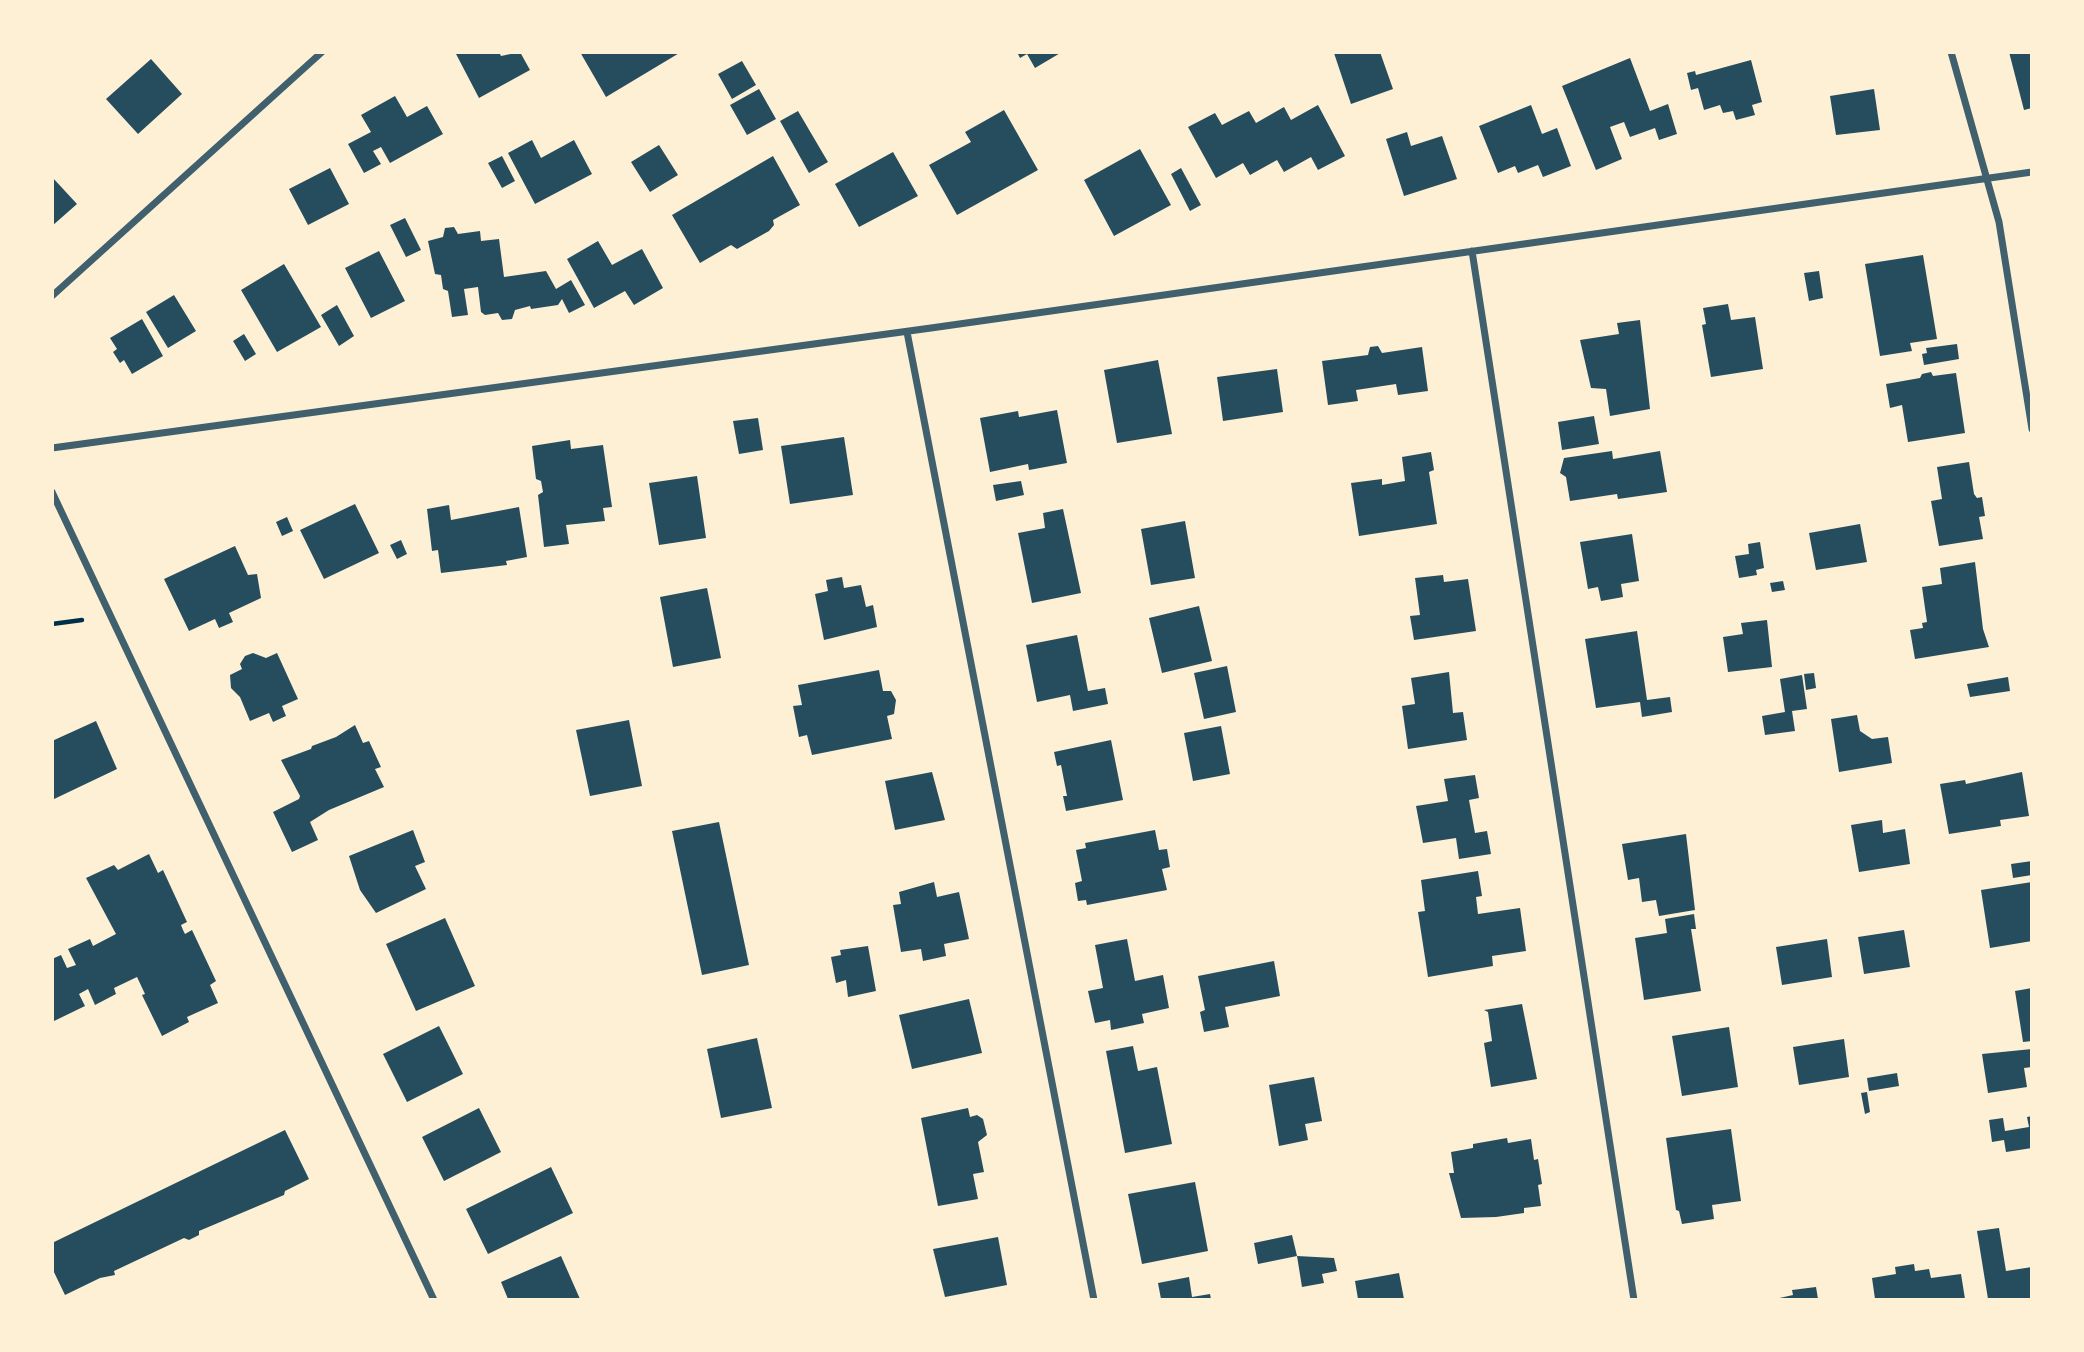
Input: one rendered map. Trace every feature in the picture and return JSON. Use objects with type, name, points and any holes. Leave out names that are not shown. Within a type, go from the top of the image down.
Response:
[{"type":"street","points":[[52,296],[322,52]]},
{"type":"street","points":[[1951,52],[1999,222],[2032,429]]},
{"type":"street","points":[[52,448],[906,332],[2032,172]]},
{"type":"street","points":[[1472,251],[1634,1300]]},
{"type":"street","points":[[906,332],[1094,1300]]},
{"type":"street","points":[[52,492],[434,1300]]},
{"type":"path","points":[[52,624],[82,620]]},
{"type":"building","points":[[455,52],[499,52],[501,56],[520,52],[530,70],[479,98]]},
{"type":"building","points":[[580,52],[681,52],[606,97]]},
{"type":"building","points":[[1017,52],[1062,52],[1035,68],[1027,54],[1020,58]]},
{"type":"building","points":[[1380,52],[1393,89],[1351,104],[1334,53]]},
{"type":"building","points":[[2009,52],[2032,52],[2032,108],[2024,110]]},
{"type":"building","points":[[1630,58],[1650,111],[1668,104],[1677,134],[1659,140],[1655,128],[1630,137],[1624,122],[1610,127],[1622,159],[1596,170],[1562,86]]},
{"type":"building","points":[[151,59],[182,94],[138,134],[106,99]]},
{"type":"building","points":[[1751,60],[1762,102],[1752,105],[1755,115],[1736,120],[1733,111],[1723,113],[1720,105],[1704,110],[1698,88],[1691,90],[1687,73],[1695,71],[1696,75]]},
{"type":"building","points":[[742,61],[756,85],[732,99],[718,74]]},
{"type":"building","points":[[759,89],[776,119],[747,135],[730,105]]},
{"type":"building","points":[[1874,89],[1880,130],[1836,135],[1830,96]]},
{"type":"building","points":[[395,96],[407,117],[427,106],[443,134],[390,163],[381,147],[373,151],[381,164],[364,173],[348,144],[371,132],[361,115]]},
{"type":"building","points":[[1318,105],[1345,156],[1318,170],[1311,157],[1284,172],[1277,160],[1250,175],[1243,163],[1216,178],[1188,127],[1215,113],[1222,125],[1249,111],[1256,123],[1284,107],[1291,120]]},
{"type":"building","points":[[1531,105],[1542,134],[1557,128],[1571,166],[1543,177],[1538,165],[1518,173],[1515,166],[1498,173],[1479,126]]},
{"type":"building","points":[[1004,110],[1038,170],[957,215],[929,165],[971,142],[965,132]]},
{"type":"building","points":[[798,111],[828,162],[809,173],[780,121]]},
{"type":"building","points":[[1407,132],[1411,146],[1442,136],[1457,179],[1404,196],[1386,139]]},
{"type":"building","points":[[532,140],[541,158],[574,140],[592,174],[535,204],[508,153]]},
{"type":"building","points":[[659,145],[678,175],[650,192],[631,162]]},
{"type":"building","points":[[1140,149],[1171,205],[1114,236],[1084,180]]},
{"type":"building","points":[[893,152],[918,196],[859,227],[835,184]]},
{"type":"building","points":[[502,156],[515,181],[502,188],[488,163]]},
{"type":"building","points":[[773,156],[800,205],[773,220],[774,225],[769,231],[737,249],[731,245],[700,263],[672,215]]},
{"type":"building","points":[[330,168],[349,204],[308,225],[289,189]]},
{"type":"building","points":[[1181,168],[1201,205],[1190,211],[1171,174]]},
{"type":"building","points":[[52,177],[77,204],[52,226]]},
{"type":"building","points":[[405,218],[421,250],[406,257],[390,225]]},
{"type":"building","points":[[454,227],[458,234],[480,231],[481,241],[499,239],[504,277],[546,271],[556,289],[571,280],[585,305],[569,313],[562,299],[558,305],[531,309],[530,306],[515,310],[512,319],[502,320],[498,313],[485,315],[481,312],[478,287],[464,289],[468,315],[452,317],[448,291],[443,289],[441,275],[435,274],[428,241],[443,237],[445,228]]},
{"type":"building","points":[[598,241],[612,265],[642,249],[663,288],[634,305],[625,291],[594,308],[567,259]]},
{"type":"building","points":[[379,251],[405,301],[371,318],[345,268]]},
{"type":"building","points":[[1923,255],[1937,339],[1910,343],[1912,351],[1880,356],[1865,264]]},
{"type":"building","points":[[284,264],[321,327],[277,352],[241,290]]},
{"type":"building","points":[[1819,271],[1823,298],[1809,301],[1804,273]]},
{"type":"building","points":[[174,295],[196,331],[168,348],[146,312]]},
{"type":"building","points":[[1728,304],[1731,320],[1755,317],[1763,369],[1711,377],[1702,325],[1706,324],[1703,308]]},
{"type":"building","points":[[337,305],[354,336],[339,346],[321,315]]},
{"type":"building","points":[[142,319],[163,356],[132,374],[124,360],[120,363],[113,352],[117,349],[110,338]]},
{"type":"building","points":[[1640,320],[1650,409],[1610,416],[1606,389],[1591,388],[1580,340],[1619,334],[1617,323]]},
{"type":"building","points":[[244,334],[256,354],[245,361],[233,341]]},
{"type":"building","points":[[1957,344],[1959,359],[1924,365],[1922,354],[1927,353],[1926,348]]},
{"type":"building","points":[[1378,346],[1382,353],[1422,347],[1428,391],[1398,395],[1396,384],[1356,390],[1358,401],[1328,405],[1322,361],[1368,355],[1370,347]]},
{"type":"building","points":[[1158,360],[1172,434],[1117,443],[1104,370]]},
{"type":"building","points":[[1277,369],[1283,412],[1223,421],[1217,377]]},
{"type":"building","points":[[1931,372],[1933,376],[1956,373],[1965,433],[1908,442],[1902,405],[1890,408],[1886,384],[1920,378],[1922,374]]},
{"type":"building","points":[[1057,410],[1067,463],[1029,470],[1028,464],[990,472],[980,418],[1018,411],[1019,417]]},
{"type":"building","points":[[1594,416],[1599,444],[1562,450],[1558,422]]},
{"type":"building","points":[[758,418],[763,450],[739,454],[733,421]]},
{"type":"building","points":[[844,437],[853,495],[790,504],[781,446]]},
{"type":"building","points":[[570,440],[571,449],[603,445],[612,507],[603,508],[605,521],[566,525],[569,544],[544,547],[538,495],[543,492],[541,481],[536,479],[532,446]]},
{"type":"building","points":[[1612,451],[1613,459],[1660,451],[1667,492],[1618,499],[1617,494],[1570,501],[1566,477],[1560,473],[1564,458]]},
{"type":"building","points":[[1431,452],[1434,470],[1429,472],[1437,524],[1359,536],[1351,483],[1382,479],[1382,485],[1405,481],[1402,457]]},
{"type":"building","points":[[1969,462],[1974,494],[1977,498],[1982,497],[1985,516],[1979,517],[1983,539],[1939,546],[1931,501],[1942,499],[1937,467]]},
{"type":"building","points":[[697,476],[706,538],[659,545],[649,483]]},
{"type":"building","points":[[1021,481],[1024,495],[996,501],[993,485]]},
{"type":"building","points":[[355,504],[379,553],[324,579],[300,530]]},
{"type":"building","points":[[449,505],[451,520],[519,507],[527,557],[506,561],[507,565],[441,573],[438,550],[432,551],[427,509]]},
{"type":"building","points":[[1063,509],[1081,593],[1032,603],[1018,533],[1045,528],[1043,513]]},
{"type":"building","points":[[287,517],[293,531],[282,536],[276,522]]},
{"type":"building","points":[[1185,521],[1195,578],[1151,585],[1141,529]]},
{"type":"building","points":[[1860,524],[1867,562],[1816,570],[1809,533]]},
{"type":"building","points":[[1632,534],[1639,581],[1621,584],[1623,597],[1601,601],[1598,587],[1588,589],[1580,542]]},
{"type":"building","points":[[401,540],[407,554],[397,559],[390,545]]},
{"type":"building","points":[[1760,542],[1764,568],[1756,570],[1757,575],[1739,578],[1735,556],[1749,554],[1748,544]]},
{"type":"building","points":[[235,546],[248,575],[257,574],[261,598],[229,613],[233,622],[219,628],[215,619],[189,631],[164,579]]},
{"type":"building","points":[[1975,562],[1983,629],[1989,647],[1915,659],[1910,630],[1923,628],[1922,623],[1927,622],[1922,587],[1942,584],[1940,568]]},
{"type":"building","points":[[1443,575],[1444,582],[1468,579],[1476,631],[1414,640],[1410,616],[1420,615],[1415,578]]},
{"type":"building","points":[[842,577],[844,588],[861,585],[866,607],[873,605],[877,627],[824,640],[815,594],[828,591],[826,580]]},
{"type":"building","points":[[1783,581],[1785,590],[1772,592],[1770,583]]},
{"type":"building","points":[[707,588],[721,658],[673,667],[660,597]]},
{"type":"building","points":[[1199,606],[1212,661],[1162,673],[1149,618]]},
{"type":"building","points":[[1767,620],[1772,667],[1728,672],[1723,637],[1743,634],[1741,623]]},
{"type":"building","points":[[1637,631],[1647,700],[1670,697],[1672,712],[1642,717],[1640,702],[1596,708],[1585,639]]},
{"type":"building","points":[[1077,635],[1088,691],[1105,688],[1108,704],[1073,711],[1070,695],[1037,702],[1026,645]]},
{"type":"building","points":[[253,653],[266,658],[277,653],[298,699],[282,706],[286,716],[273,722],[269,713],[250,721],[240,697],[231,688],[230,675],[242,669],[240,664],[245,656]]},
{"type":"building","points":[[1227,666],[1236,712],[1204,719],[1194,673]]},
{"type":"building","points":[[879,670],[883,691],[891,691],[896,700],[894,714],[887,716],[892,739],[812,755],[807,735],[799,737],[793,706],[802,705],[798,685]]},
{"type":"building","points":[[1449,672],[1453,713],[1463,712],[1467,740],[1408,749],[1402,706],[1415,704],[1411,678]]},
{"type":"building","points":[[1814,673],[1816,688],[1806,690],[1804,674]]},
{"type":"building","points":[[1802,675],[1807,709],[1792,711],[1795,731],[1765,735],[1762,716],[1785,712],[1780,679]]},
{"type":"building","points":[[2008,677],[2010,691],[1970,697],[1967,684]]},
{"type":"building","points":[[1857,715],[1860,731],[1872,739],[1888,737],[1892,763],[1839,772],[1831,719]]},
{"type":"building","points":[[629,720],[642,786],[590,796],[576,730]]},
{"type":"building","points":[[96,721],[117,769],[52,800],[52,741]]},
{"type":"building","points":[[355,725],[363,743],[369,741],[381,767],[375,769],[384,787],[329,810],[310,822],[318,840],[292,852],[273,812],[300,796],[281,760],[311,749],[312,746],[336,737]]},
{"type":"building","points":[[1221,726],[1230,774],[1193,781],[1184,733]]},
{"type":"building","points":[[1111,740],[1123,800],[1066,811],[1063,796],[1067,796],[1061,765],[1057,766],[1054,752]]},
{"type":"building","points":[[932,772],[945,820],[895,830],[885,781]]},
{"type":"building","points":[[2022,772],[2029,816],[2000,820],[2001,826],[1949,834],[1940,784],[1965,780],[1966,784]]},
{"type":"building","points":[[1475,775],[1479,798],[1469,800],[1475,833],[1487,831],[1491,854],[1459,859],[1456,838],[1423,843],[1416,806],[1448,801],[1444,779]]},
{"type":"building","points":[[1882,820],[1883,833],[1905,829],[1910,864],[1859,872],[1851,825]]},
{"type":"building","points":[[719,822],[749,965],[702,975],[672,831]]},
{"type":"building","points":[[413,830],[425,862],[415,866],[426,889],[376,913],[360,890],[349,856]]},
{"type":"building","points":[[1155,830],[1159,850],[1167,849],[1170,867],[1162,869],[1167,890],[1087,905],[1086,900],[1078,901],[1075,883],[1082,881],[1076,850],[1086,848],[1085,843]]},
{"type":"building","points":[[1686,834],[1695,910],[1659,916],[1656,900],[1642,902],[1639,878],[1628,880],[1622,844]]},
{"type":"building","points":[[149,854],[158,873],[163,870],[187,922],[181,925],[185,934],[192,930],[216,981],[210,985],[218,1003],[187,1017],[189,1022],[162,1036],[142,995],[145,994],[137,977],[114,988],[116,994],[95,1005],[88,989],[79,994],[85,1006],[52,1022],[52,959],[61,955],[67,968],[76,965],[68,949],[90,939],[93,946],[116,934],[86,878],[114,865],[118,870]]},
{"type":"building","points":[[2032,861],[2032,875],[2013,878],[2011,864]]},
{"type":"building","points":[[1478,871],[1482,896],[1476,897],[1478,914],[1520,908],[1526,951],[1492,956],[1493,966],[1428,977],[1418,912],[1425,911],[1421,880]]},
{"type":"building","points":[[934,882],[937,897],[959,892],[969,939],[944,944],[946,956],[923,961],[921,949],[901,952],[893,905],[901,904],[899,892]]},
{"type":"building","points":[[2032,882],[2032,941],[1990,948],[1981,890]]},
{"type":"building","points":[[1694,914],[1696,929],[1691,929],[1701,991],[1644,1000],[1635,938],[1667,933],[1665,919]]},
{"type":"building","points":[[445,918],[475,986],[416,1011],[386,944]]},
{"type":"building","points":[[1904,930],[1910,967],[1864,974],[1858,937]]},
{"type":"building","points":[[1127,939],[1135,981],[1163,975],[1169,1008],[1142,1014],[1144,1023],[1111,1030],[1110,1020],[1095,1023],[1088,991],[1103,988],[1095,945]]},
{"type":"building","points":[[1827,939],[1832,977],[1782,985],[1776,947]]},
{"type":"building","points":[[868,946],[876,991],[848,997],[846,980],[836,983],[831,957],[841,955],[840,950]]},
{"type":"building","points":[[1274,961],[1280,996],[1225,1007],[1229,1027],[1204,1032],[1200,1012],[1205,1010],[1198,976]]},
{"type":"building","points":[[2032,988],[2032,1041],[2023,1042],[2015,991]]},
{"type":"building","points":[[969,999],[982,1053],[912,1069],[899,1015]]},
{"type":"building","points":[[1522,1004],[1537,1079],[1491,1087],[1484,1043],[1492,1041],[1488,1012],[1484,1010]]},
{"type":"building","points":[[439,1026],[463,1074],[407,1102],[383,1054]]},
{"type":"building","points":[[1729,1027],[1738,1087],[1682,1096],[1672,1036]]},
{"type":"building","points":[[757,1038],[772,1108],[721,1118],[707,1049]]},
{"type":"building","points":[[1844,1039],[1849,1077],[1799,1085],[1793,1047]]},
{"type":"building","points":[[1133,1046],[1138,1071],[1157,1067],[1172,1144],[1125,1153],[1106,1051]]},
{"type":"building","points":[[2032,1049],[2032,1067],[2024,1068],[2027,1087],[1988,1093],[1982,1054]]},
{"type":"building","points":[[1897,1073],[1899,1086],[1869,1091],[1867,1078]]},
{"type":"building","points":[[1314,1077],[1322,1121],[1305,1124],[1308,1140],[1279,1146],[1269,1085]]},
{"type":"building","points":[[1867,1092],[1870,1112],[1865,1114],[1861,1093]]},
{"type":"building","points":[[479,1108],[501,1152],[444,1181],[422,1137]]},
{"type":"building","points":[[968,1108],[970,1117],[977,1115],[983,1119],[987,1135],[978,1142],[984,1172],[973,1174],[978,1199],[938,1206],[921,1118]]},
{"type":"building","points":[[2032,1116],[2032,1148],[2006,1152],[2004,1140],[1992,1142],[1989,1120],[2003,1118],[2005,1131],[2029,1127],[2027,1117]]},
{"type":"building","points":[[1731,1129],[1741,1201],[1712,1205],[1714,1219],[1682,1224],[1679,1211],[1676,1210],[1666,1138]]},
{"type":"building","points":[[285,1130],[309,1179],[285,1191],[284,1195],[199,1231],[199,1235],[189,1240],[184,1238],[114,1271],[115,1275],[100,1278],[65,1295],[52,1268],[52,1243]]},
{"type":"building","points":[[1507,1138],[1508,1143],[1531,1139],[1542,1184],[1538,1185],[1541,1206],[1524,1208],[1524,1213],[1461,1218],[1449,1173],[1454,1173],[1451,1152],[1473,1148],[1473,1144]]},
{"type":"building","points":[[551,1167],[573,1213],[488,1254],[466,1209]]},
{"type":"building","points":[[1195,1182],[1208,1251],[1142,1264],[1128,1194]]},
{"type":"building","points":[[1999,1228],[2006,1271],[2032,1267],[2032,1299],[1988,1299],[1977,1231]]},
{"type":"building","points":[[1292,1235],[1297,1256],[1258,1264],[1254,1243]]},
{"type":"building","points":[[998,1237],[1007,1285],[945,1297],[933,1249]]},
{"type":"building","points":[[561,1256],[580,1299],[508,1299],[501,1282]]},
{"type":"building","points":[[1297,1256],[1334,1258],[1337,1271],[1322,1274],[1324,1283],[1302,1287]]},
{"type":"building","points":[[1914,1264],[1915,1271],[1929,1269],[1931,1278],[1961,1274],[1965,1299],[1875,1299],[1872,1278],[1896,1274],[1895,1267]]},
{"type":"building","points":[[1399,1273],[1404,1299],[1358,1299],[1355,1281]]},
{"type":"building","points":[[1189,1277],[1192,1297],[1210,1294],[1211,1299],[1161,1299],[1158,1283]]},
{"type":"building","points":[[1816,1287],[1818,1299],[1775,1299],[1793,1295],[1792,1290]]}]
